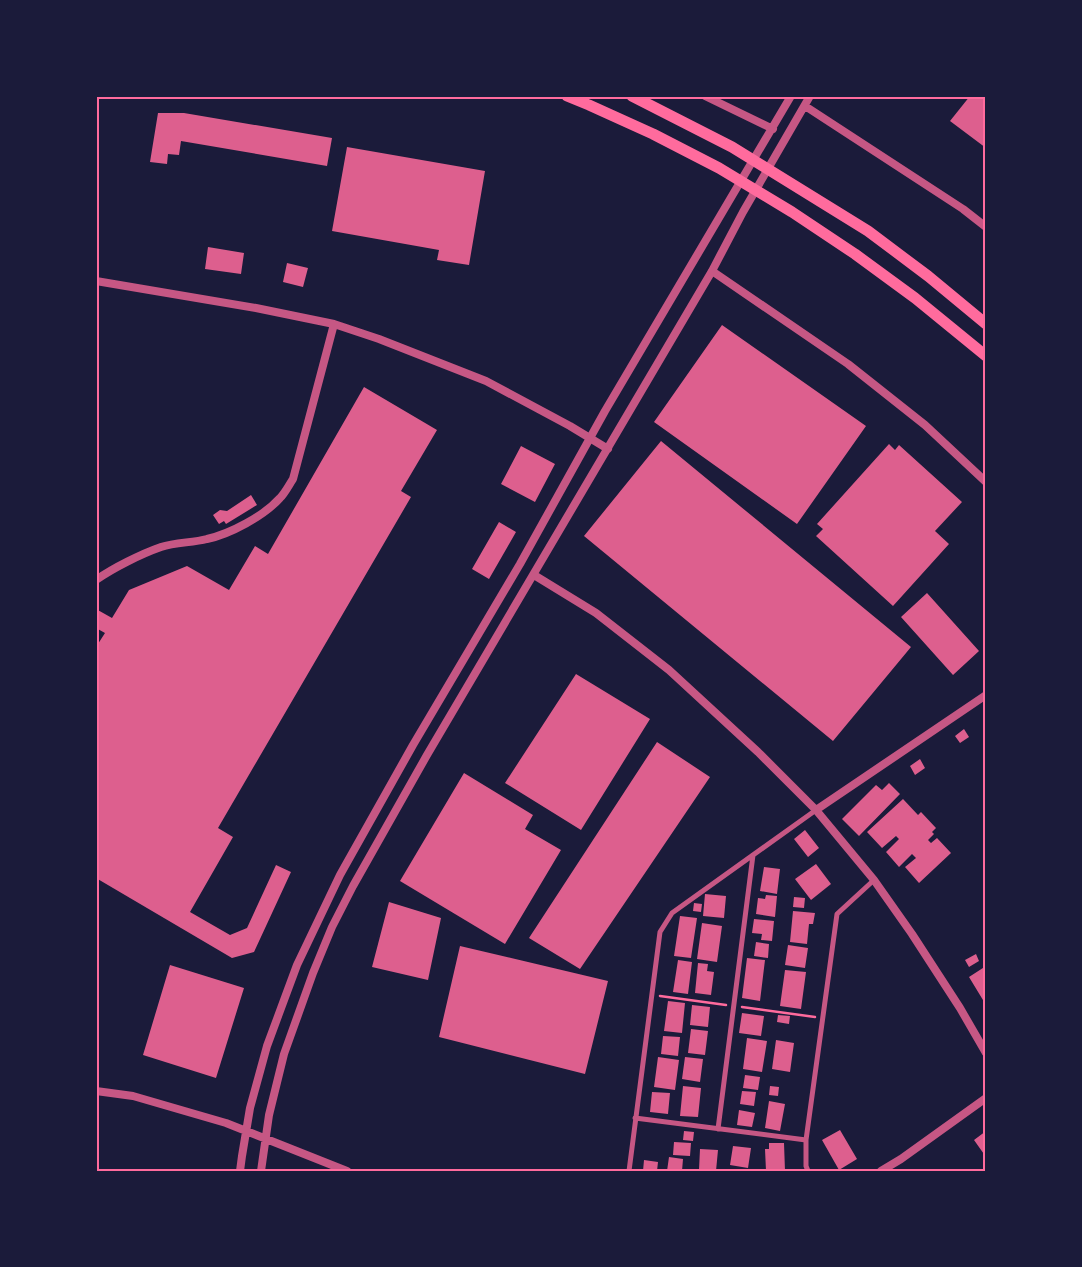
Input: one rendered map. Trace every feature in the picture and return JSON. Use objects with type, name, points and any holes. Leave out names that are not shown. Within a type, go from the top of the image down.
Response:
[{"type":"highway","points":[[567,96],[653,134],[719,168],[784,207],[855,254],[915,298],[986,356]]},
{"type":"highway","points":[[632,96],[732,147],[868,231],[928,276],[986,324]]},
{"type":"street","points":[[705,96],[772,129]]},
{"type":"street","points":[[240,1171],[250,1108],[267,1046],[297,965],[335,884],[413,745],[520,564],[590,438],[791,96]]},
{"type":"street","points":[[261,1171],[269,1115],[284,1054],[313,973],[332,927],[427,755],[712,271],[743,212],[810,96]]},
{"type":"street","points":[[805,106],[963,209],[986,227]]},
{"type":"street","points":[[712,271],[848,364],[925,425],[986,482]]},
{"type":"street","points":[[96,282],[219,301],[334,324],[379,339],[486,381],[608,448]]},
{"type":"street","points":[[96,580],[131,560],[162,546],[206,540],[236,529],[261,514],[280,499],[293,479],[334,324]]},
{"type":"street","points":[[534,575],[596,613],[669,670],[758,752],[816,810],[874,880],[912,934],[950,991],[986,1053]]},
{"type":"street","points":[[629,1171],[660,932],[672,913],[816,810],[986,695]]},
{"type":"street","points":[[718,1129],[753,855]]},
{"type":"street","points":[[808,1171],[806,1166],[806,1140],[837,914],[874,880]]},
{"type":"street","points":[[96,1091],[132,1096],[209,1118],[266,1138],[347,1171]]},
{"type":"street","points":[[881,1171],[901,1159],[986,1098]]},
{"type":"street","points":[[635,1118],[806,1140]]},
{"type":"path","points":[[652,995],[822,1018]]},
{"type":"building","points":[[970,96],[986,96],[986,148],[950,121]]},
{"type":"building","points":[[158,113],[184,113],[332,138],[327,166],[181,141],[179,155],[168,154],[167,164],[150,162]]},
{"type":"building","points":[[347,147],[485,171],[469,265],[437,260],[439,250],[332,231]]},
{"type":"building","points":[[208,247],[244,253],[241,274],[205,269]]},
{"type":"building","points":[[287,263],[308,268],[303,287],[283,282]]},
{"type":"building","points":[[722,325],[866,426],[797,524],[654,422]]},
{"type":"building","points":[[364,387],[437,430],[401,491],[411,497],[218,828],[233,837],[190,912],[230,935],[247,928],[276,865],[291,872],[254,952],[232,958],[96,878],[96,647],[105,633],[96,628],[96,609],[112,618],[129,590],[187,566],[229,590],[255,546],[268,554]]},
{"type":"building","points":[[661,441],[911,647],[833,741],[584,536]]},
{"type":"building","points":[[889,444],[895,450],[899,445],[962,502],[935,531],[949,544],[893,606],[816,536],[823,529],[817,524]]},
{"type":"building","points":[[521,446],[555,464],[535,502],[501,484]]},
{"type":"building","points":[[251,495],[257,505],[226,524],[224,521],[219,524],[213,515],[220,510],[227,511]]},
{"type":"building","points":[[499,522],[516,532],[489,579],[472,569]]},
{"type":"building","points":[[927,593],[979,651],[953,675],[901,617]]},
{"type":"building","points":[[576,674],[650,719],[581,830],[505,783]]},
{"type":"building","points":[[964,729],[969,737],[960,743],[955,736]]},
{"type":"building","points":[[657,742],[710,777],[580,969],[529,938]]},
{"type":"building","points":[[920,759],[925,768],[915,775],[910,766]]},
{"type":"building","points":[[464,773],[533,815],[525,829],[561,850],[505,944],[400,881]]},
{"type":"building","points":[[889,783],[900,794],[859,836],[842,819],[876,785],[882,790]]},
{"type":"building","points":[[903,799],[918,815],[921,812],[936,828],[932,832],[934,834],[928,840],[931,843],[937,838],[951,853],[919,883],[905,867],[916,858],[912,854],[899,867],[886,852],[899,839],[896,836],[882,848],[867,832]]},
{"type":"building","points":[[805,830],[819,848],[808,857],[794,839]]},
{"type":"building","points":[[816,864],[831,884],[811,900],[795,879]]},
{"type":"building","points":[[764,867],[780,869],[777,894],[760,891]]},
{"type":"building","points":[[705,894],[726,896],[724,918],[703,916]]},
{"type":"building","points":[[766,895],[777,896],[775,917],[756,914],[758,898],[765,899]]},
{"type":"building","points":[[794,897],[805,898],[804,908],[793,907]]},
{"type":"building","points":[[389,902],[441,918],[428,980],[372,967]]},
{"type":"building","points":[[694,903],[702,904],[701,912],[693,911]]},
{"type":"building","points":[[793,911],[815,913],[813,924],[809,924],[807,944],[790,942]]},
{"type":"building","points":[[680,916],[697,918],[691,958],[674,956]]},
{"type":"building","points":[[754,919],[774,921],[772,941],[761,940],[762,934],[752,933]]},
{"type":"building","points":[[702,923],[722,926],[717,962],[697,959]]},
{"type":"building","points":[[756,942],[769,944],[768,958],[754,956]]},
{"type":"building","points":[[788,945],[808,948],[805,968],[785,965]]},
{"type":"building","points":[[460,946],[608,981],[585,1074],[439,1037]]},
{"type":"building","points":[[976,954],[979,961],[969,967],[965,960]]},
{"type":"building","points":[[747,958],[765,960],[760,1001],[742,998]]},
{"type":"building","points":[[678,960],[692,962],[688,994],[673,992]]},
{"type":"building","points":[[698,963],[708,964],[707,971],[714,972],[711,995],[695,993]]},
{"type":"building","points":[[170,965],[244,988],[216,1078],[143,1055]]},
{"type":"building","points":[[986,966],[986,1005],[969,977]]},
{"type":"building","points":[[785,970],[806,972],[801,1009],[780,1006]]},
{"type":"building","points":[[668,1001],[685,1003],[682,1033],[664,1031]]},
{"type":"building","points":[[692,1005],[710,1007],[708,1027],[690,1025]]},
{"type":"building","points":[[742,1013],[764,1016],[761,1036],[739,1033]]},
{"type":"building","points":[[778,1015],[790,1016],[789,1024],[777,1022]]},
{"type":"building","points":[[691,1029],[708,1031],[705,1055],[688,1053]]},
{"type":"building","points":[[663,1036],[680,1037],[678,1056],[661,1054]]},
{"type":"building","points":[[747,1038],[767,1041],[762,1072],[743,1069]]},
{"type":"building","points":[[776,1040],[794,1043],[790,1072],[772,1069]]},
{"type":"building","points":[[658,1057],[679,1060],[675,1090],[654,1087]]},
{"type":"building","points":[[685,1057],[703,1059],[700,1082],[682,1079]]},
{"type":"building","points":[[745,1075],[760,1077],[758,1090],[743,1088]]},
{"type":"building","points":[[683,1086],[701,1088],[698,1117],[680,1116]]},
{"type":"building","points":[[770,1086],[779,1087],[778,1096],[769,1095]]},
{"type":"building","points":[[742,1091],[756,1092],[754,1106],[740,1104]]},
{"type":"building","points":[[652,1092],[670,1093],[668,1114],[650,1112]]},
{"type":"building","points":[[769,1101],[785,1104],[780,1131],[765,1128]]},
{"type":"building","points":[[739,1110],[755,1113],[752,1127],[737,1125]]},
{"type":"building","points":[[840,1130],[857,1159],[839,1170],[822,1140]]},
{"type":"building","points":[[684,1131],[694,1132],[693,1141],[683,1140]]},
{"type":"building","points":[[986,1131],[986,1157],[974,1140]]},
{"type":"building","points":[[674,1142],[691,1143],[690,1156],[673,1155]]},
{"type":"building","points":[[769,1143],[784,1143],[785,1171],[766,1171],[765,1149],[769,1149]]},
{"type":"building","points":[[733,1146],[751,1148],[748,1168],[730,1165]]},
{"type":"building","points":[[700,1149],[718,1150],[716,1171],[699,1170]]},
{"type":"building","points":[[669,1157],[683,1159],[682,1171],[667,1171]]},
{"type":"building","points":[[644,1160],[658,1162],[657,1171],[643,1171]]}]
